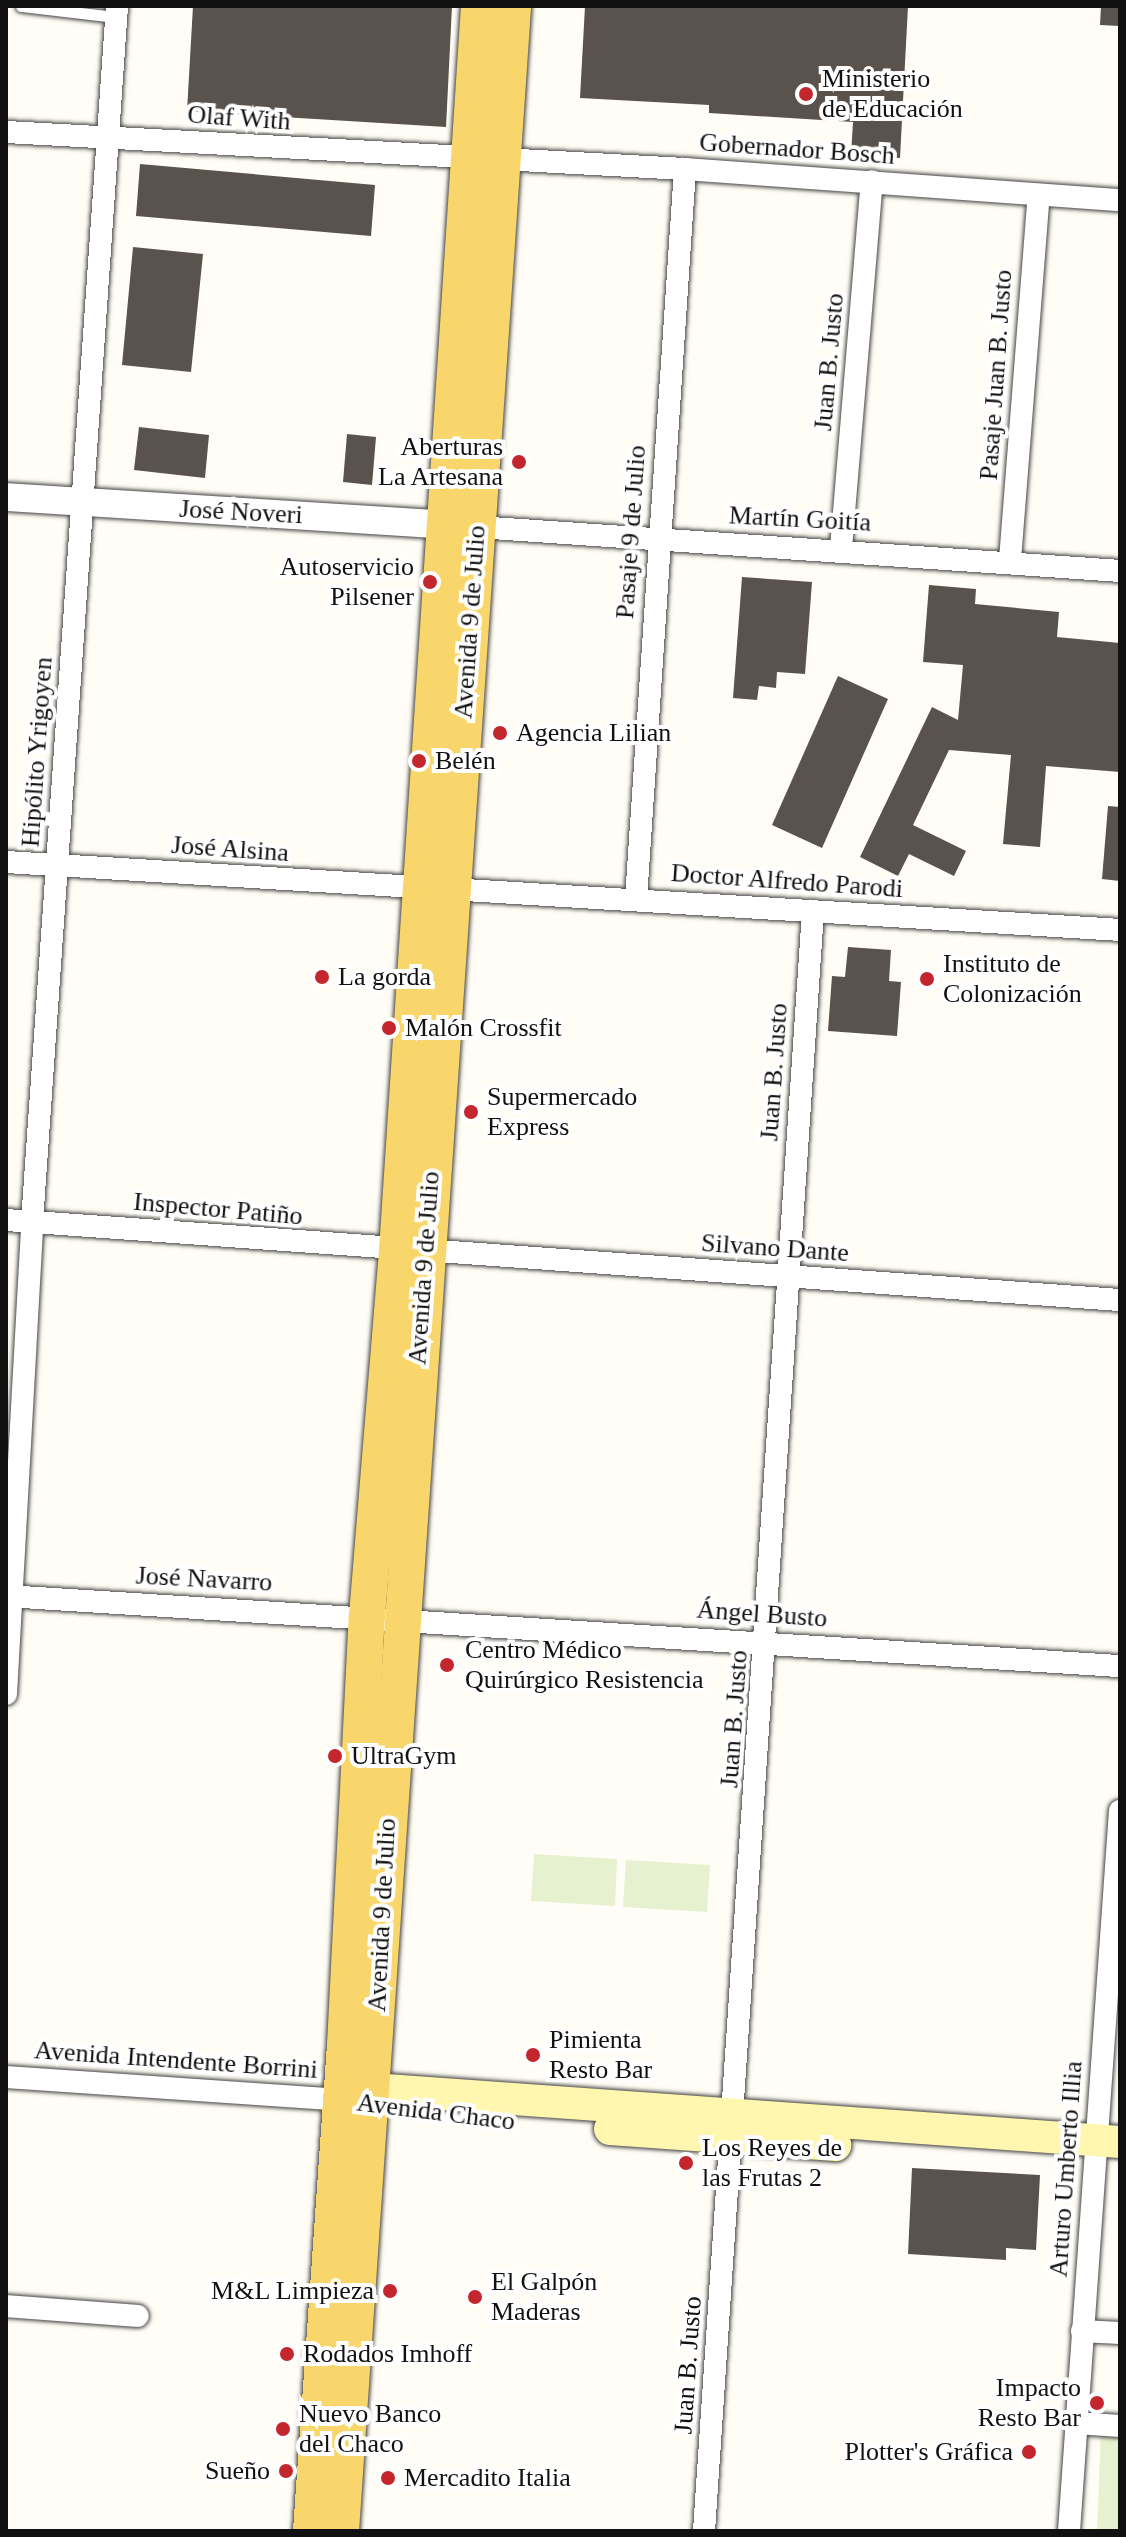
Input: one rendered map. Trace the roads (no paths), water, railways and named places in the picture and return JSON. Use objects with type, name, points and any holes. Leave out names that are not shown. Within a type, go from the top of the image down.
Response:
[{"type":"main road","name":"Avenida 9 de Julio","points":[[479,6],[486,161]]},
{"type":"main road","name":"Avenida 9 de Julio","points":[[341,2531],[384,1617],[486,161],[513,6]]},
{"type":"main road","name":"Avenida 9 de Julio","points":[[311,2531],[362,2100]]},
{"type":"main road","name":"Avenida Chaco","points":[[362,2100],[734,2128],[1107,2151]]},
{"type":"street","name":"Hipólito Yrigoyen","points":[[6,1694],[32,1222],[85,503],[117,12]]},
{"type":"street","name":"Olaf With","points":[[6,132],[486,161]]},
{"type":"street","name":"Gobernador Bosch","points":[[486,161],[685,169],[1120,200]]},
{"type":"street","name":"Pasaje 9 de Julio","points":[[636,899],[685,169]]},
{"type":"street","name":"Juan B. Justo","points":[[841,548],[872,181]]},
{"type":"street","name":"Pasaje Juan B. Justo","points":[[1010,560],[1039,195]]},
{"type":"street","name":"José Noveri","points":[[6,497],[461,526]]},
{"type":"street","name":"Martín Goitía","points":[[461,526],[658,541],[841,548],[1120,571]]},
{"type":"street","name":"José Alsina","points":[[6,862],[435,890]]},
{"type":"street","name":"Doctor Alfredo Parodi","points":[[435,890],[636,899],[1120,930]]},
{"type":"street","name":"Juan B. Justo","points":[[704,2531],[768,1642],[788,1277],[813,911]]},
{"type":"street","name":"Inspector Patiño","points":[[6,1220],[411,1252]]},
{"type":"street","name":"Silvano Dante","points":[[411,1252],[1120,1300]]},
{"type":"street","name":"José Navarro","points":[[10,1596],[384,1617]]},
{"type":"street","name":"Ángel Busto","points":[[384,1617],[1120,1666]]},
{"type":"street","name":"Arturo Umberto Illia","points":[[1069,2531],[1082,2331],[1107,2151],[1120,1811]]},
{"type":"street","name":"Avenida Intendente Borrini","points":[[6,2077],[362,2100]]},
{"type":"street","points":[[6,2306],[138,2316]]},
{"type":"street","points":[[1082,2331],[1120,2333]]},
{"type":"street","points":[[1076,2423],[1120,2426]]},
{"type":"lane","points":[[21,6],[117,12]]},
{"type":"place","name":"Ministerio de Educación","points":[[806,94]]},
{"type":"place","name":"Aberturas La Artesana","points":[[519,462]]},
{"type":"place","name":"Autoservicio Pilsener","points":[[430,582]]},
{"type":"place","name":"Agencia Lilian","points":[[500,733]]},
{"type":"place","name":"Belén","points":[[419,761]]},
{"type":"place","name":"La gorda","points":[[322,977]]},
{"type":"place","name":"Instituto de Colonización","points":[[927,979]]},
{"type":"place","name":"Malón Crossfit","points":[[389,1028]]},
{"type":"place","name":"Supermercado Express","points":[[471,1112]]},
{"type":"place","name":"Centro Médico Quirúrgico Resistencia","points":[[447,1665]]},
{"type":"place","name":"UltraGym","points":[[335,1756]]},
{"type":"place","name":"Pimienta Resto Bar","points":[[533,2055]]},
{"type":"place","name":"Los Reyes de las Frutas 2","points":[[686,2163]]},
{"type":"place","name":"M&L Limpieza","points":[[390,2291]]},
{"type":"place","name":"El Galpón Maderas","points":[[475,2297]]},
{"type":"place","name":"Rodados Imhoff","points":[[287,2354]]},
{"type":"place","name":"Impacto Resto Bar","points":[[1097,2403]]},
{"type":"place","name":"Nuevo Banco del Chaco","points":[[283,2429]]},
{"type":"place","name":"Plotter's Gráfica","points":[[1029,2452]]},
{"type":"place","name":"Sueño","points":[[286,2471]]},
{"type":"place","name":"Mercadito Italia","points":[[388,2478]]}]
